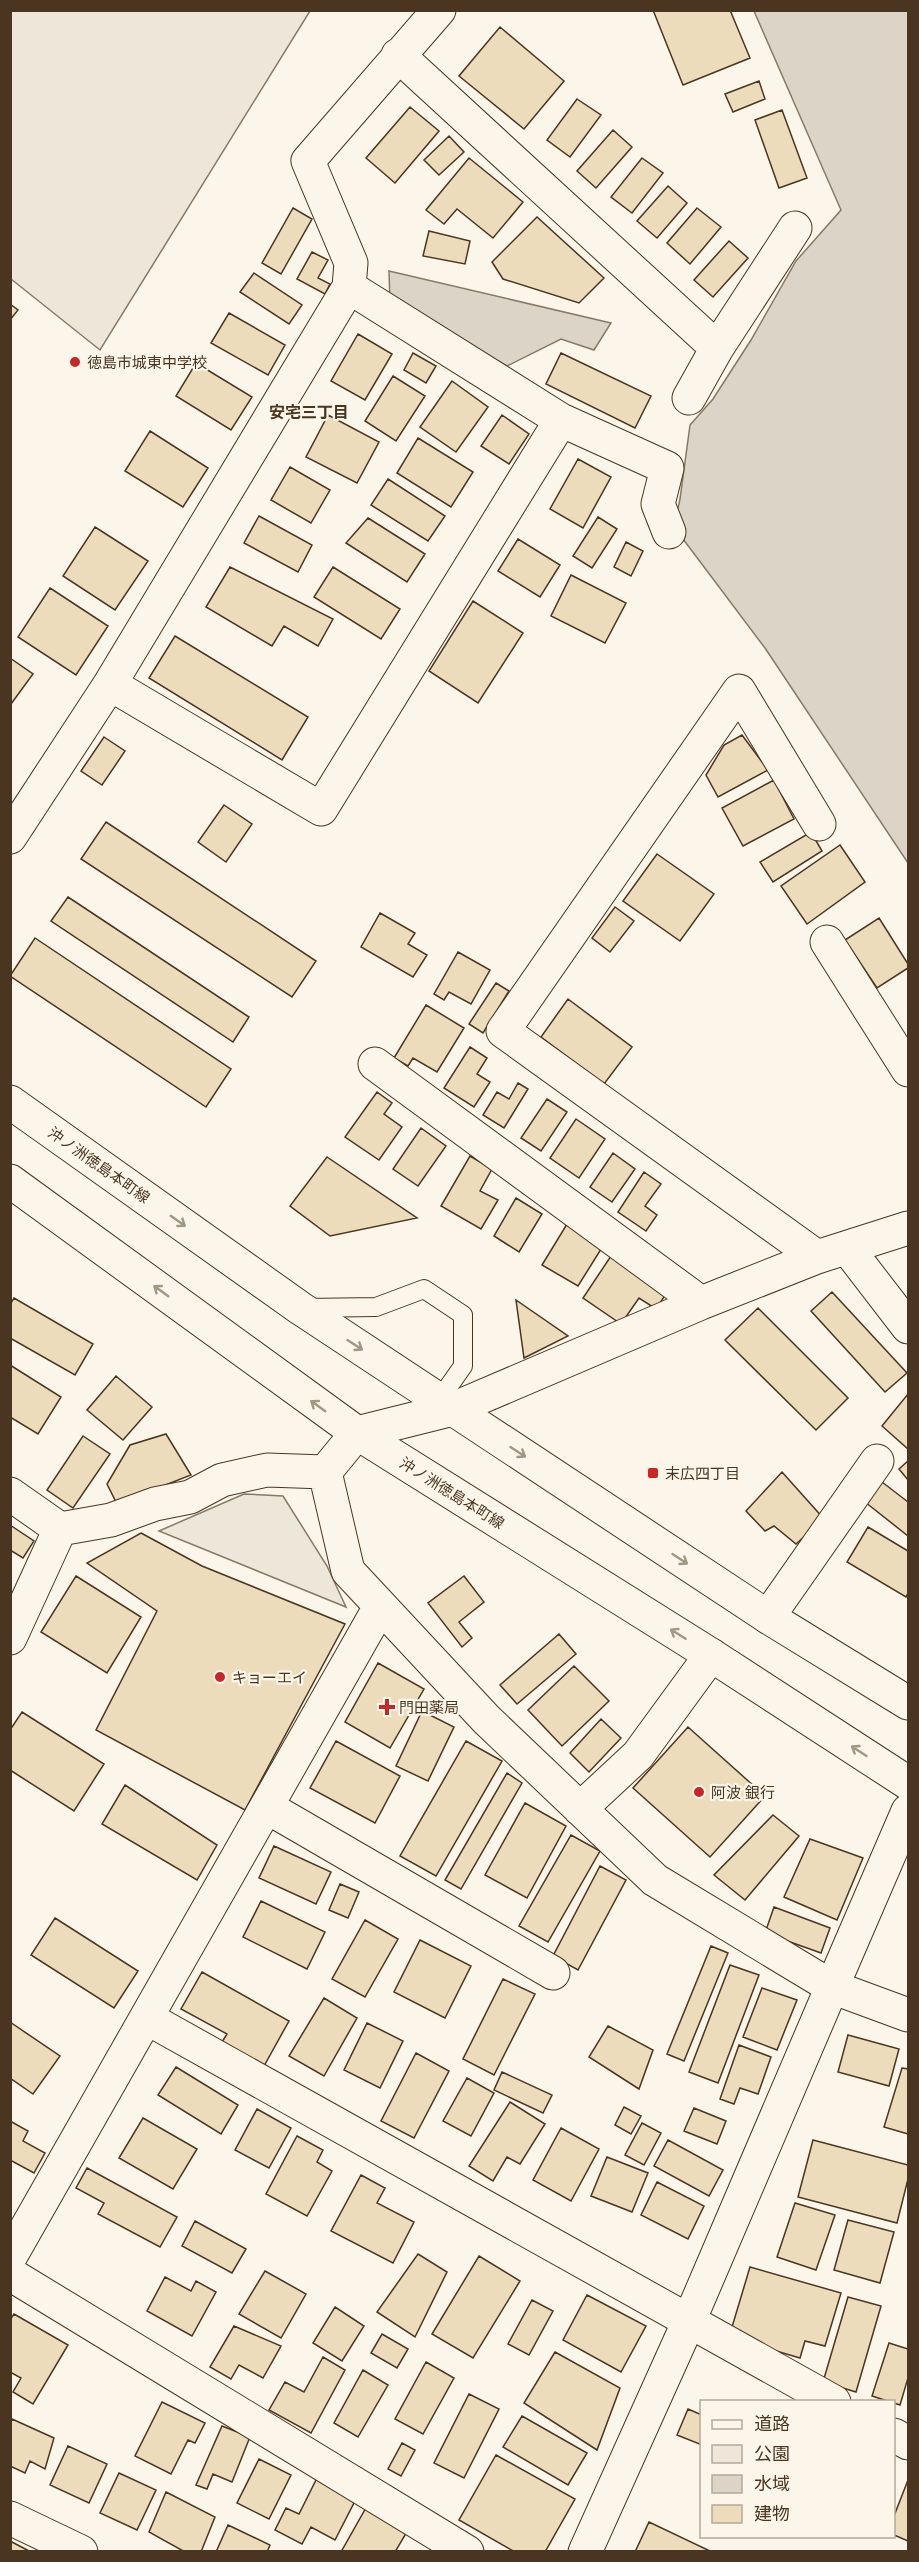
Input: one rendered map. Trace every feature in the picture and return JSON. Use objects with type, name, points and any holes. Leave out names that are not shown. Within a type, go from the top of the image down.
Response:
[{"type":"street","points":[[10,837],[110,684],[349,287],[351,263],[309,161],[439,10]]},
{"type":"street","points":[[398,56],[717,348]]},
{"type":"street","points":[[689,398],[717,348],[795,228]]},
{"type":"street","points":[[349,287],[561,420],[667,468],[658,504],[669,532]]},
{"type":"street","points":[[110,684],[321,809],[561,420]]},
{"type":"street","points":[[817,1257],[503,1031],[739,691],[819,824]]},
{"type":"street","points":[[827,942],[909,1070]]},
{"type":"street","points":[[375,1064],[701,1303]]},
{"type":"street","name":"沖ノ洲徳島本町線","points":[[10,1102],[300,1308],[768,1617],[909,1703]]},
{"type":"street","name":"沖ノ洲徳島本町線","points":[[10,1181],[357,1433],[711,1655],[909,1783]]},
{"type":"street","points":[[325,1472],[357,1433],[446,1405],[817,1257],[909,1228]]},
{"type":"street","points":[[848,1249],[909,1327]]},
{"type":"street","points":[[768,1617],[877,1461]]},
{"type":"street","points":[[10,1494],[60,1529],[111,1520],[155,1504],[190,1497],[222,1480],[267,1470],[325,1472]]},
{"type":"street","points":[[325,1472],[348,1571],[486,1719],[655,1880],[832,1987],[909,2015]]},
{"type":"street","points":[[10,1638],[60,1529]]},
{"type":"street","points":[[10,2257],[381,1607]]},
{"type":"street","points":[[580,1809],[638,1755],[711,1655]]},
{"type":"street","points":[[267,1807],[553,1973]]},
{"type":"street","points":[[585,2552],[689,2321],[909,1811]]},
{"type":"street","points":[[147,2018],[830,2400]]},
{"type":"street","points":[[10,2274],[468,2552]]},
{"type":"street","points":[[895,2436],[909,2443]]},
{"type":"street","points":[[10,2518],[81,2552]]},
{"type":"lane","points":[[300,1308],[376,1307],[424,1289],[463,1315],[463,1366],[446,1405]]},
{"type":"green space","name":"徳島市城東中学校","points":[[10,11],[310,11],[100,350],[11,279]]},
{"type":"shaded area","points":[[244,1494],[283,1496],[327,1566],[346,1607],[159,1531]]},
{"type":"water","points":[[754,11],[908,11],[908,863],[765,648],[674,527],[690,425],[713,399],[751,340],[796,261],[841,210]]},
{"type":"water","points":[[389,271],[611,323],[594,350],[561,339],[507,366],[390,304]]},
{"type":"building","points":[[653,10],[730,10],[750,58],[683,85]]},
{"type":"building","points":[[500,27],[564,81],[524,129],[459,76]]},
{"type":"building","points":[[759,81],[765,99],[733,112],[725,94]]},
{"type":"building","points":[[577,99],[601,115],[570,157],[547,140]]},
{"type":"building","points":[[410,107],[439,131],[395,183],[366,158]]},
{"type":"building","points":[[782,110],[807,178],[779,188],[755,120]]},
{"type":"building","points":[[613,130],[632,147],[596,188],[577,171]]},
{"type":"building","points":[[449,136],[464,152],[439,175],[424,160]]},
{"type":"building","points":[[469,158],[523,202],[493,238],[457,209],[444,224],[426,210]]},
{"type":"building","points":[[642,158],[663,173],[632,213],[611,197]]},
{"type":"building","points":[[668,186],[687,203],[657,238],[637,221]]},
{"type":"building","points":[[293,208],[312,219],[281,274],[262,263]]},
{"type":"building","points":[[697,208],[721,227],[690,264],[667,243]]},
{"type":"building","points":[[537,217],[604,278],[579,303],[503,279],[492,262]]},
{"type":"building","points":[[429,231],[470,241],[465,264],[423,256]]},
{"type":"building","points":[[729,241],[748,258],[713,297],[694,280]]},
{"type":"building","points":[[312,252],[328,260],[318,278],[330,284],[325,294],[297,279]]},
{"type":"building","points":[[254,273],[302,305],[289,324],[240,292]]},
{"type":"building","points":[[10,304],[18,310],[10,320]]},
{"type":"building","points":[[229,313],[285,345],[268,375],[211,343]]},
{"type":"building","points":[[358,334],[392,354],[365,400],[331,381]]},
{"type":"building","points":[[413,353],[436,366],[426,383],[404,370]]},
{"type":"building","points":[[561,353],[651,396],[635,428],[546,384]]},
{"type":"building","points":[[196,363],[252,397],[231,430],[176,396]]},
{"type":"building","points":[[393,376],[425,396],[396,441],[365,421]]},
{"type":"building","points":[[452,381],[488,407],[456,452],[420,427]]},
{"type":"building","points":[[328,415],[379,442],[357,483],[306,457]]},
{"type":"building","points":[[502,415],[529,434],[509,464],[481,446]]},
{"type":"building","points":[[150,431],[208,468],[183,507],[125,471]]},
{"type":"building","points":[[418,438],[473,472],[451,507],[397,473]]},
{"type":"building","points":[[578,459],[611,477],[583,528],[550,509]]},
{"type":"building","points":[[290,467],[330,490],[311,523],[271,500]]},
{"type":"building","points":[[388,479],[445,516],[428,541],[371,505]]},
{"type":"building","points":[[259,516],[312,545],[298,572],[244,543]]},
{"type":"building","points":[[598,517],[617,529],[592,568],[573,556]]},
{"type":"building","points":[[368,518],[425,554],[407,582],[346,543]]},
{"type":"building","points":[[95,527],[148,561],[115,610],[63,576]]},
{"type":"building","points":[[518,539],[560,565],[540,597],[498,571]]},
{"type":"building","points":[[626,542],[643,551],[631,576],[614,567]]},
{"type":"building","points":[[230,567],[333,619],[318,646],[284,626],[272,646],[206,607]]},
{"type":"building","points":[[333,567],[400,609],[381,639],[314,597]]},
{"type":"building","points":[[571,575],[626,603],[605,643],[551,616]]},
{"type":"building","points":[[50,588],[108,626],[76,675],[18,637]]},
{"type":"building","points":[[473,601],[523,633],[478,703],[429,671]]},
{"type":"building","points":[[175,636],[308,717],[282,760],[149,678]]},
{"type":"building","points":[[10,658],[33,674],[11,704],[10,703]]},
{"type":"building","points":[[742,735],[768,770],[718,797],[706,775],[724,745]]},
{"type":"building","points":[[104,737],[125,751],[102,785],[81,771]]},
{"type":"building","points":[[774,780],[794,819],[743,846],[722,808]]},
{"type":"building","points":[[224,805],[252,824],[226,862],[198,842]]},
{"type":"building","points":[[106,822],[316,961],[292,997],[81,859]]},
{"type":"building","points":[[811,832],[822,851],[773,882],[760,862]]},
{"type":"building","points":[[840,845],[865,882],[807,924],[781,886]]},
{"type":"building","points":[[657,854],[714,894],[680,941],[623,901]]},
{"type":"building","points":[[68,897],[249,1017],[233,1042],[51,921]]},
{"type":"building","points":[[615,907],[634,921],[610,952],[592,938]]},
{"type":"building","points":[[380,913],[415,933],[408,944],[427,955],[413,977],[361,947]]},
{"type":"building","points":[[879,918],[908,964],[908,968],[877,988],[845,940]]},
{"type":"building","points":[[35,938],[231,1069],[206,1107],[10,976]]},
{"type":"building","points":[[458,952],[490,970],[471,1004],[449,992],[444,1000],[434,994]]},
{"type":"building","points":[[496,983],[509,991],[483,1033],[469,1024]]},
{"type":"building","points":[[568,999],[632,1047],[604,1084],[541,1037]]},
{"type":"building","points":[[426,1005],[464,1028],[437,1072],[413,1058],[408,1066],[394,1058]]},
{"type":"building","points":[[470,1047],[487,1058],[477,1074],[490,1082],[474,1107],[444,1088]]},
{"type":"building","points":[[518,1083],[528,1089],[504,1128],[483,1115],[497,1092],[509,1099]]},
{"type":"building","points":[[377,1092],[392,1103],[384,1114],[402,1127],[379,1160],[345,1137]]},
{"type":"building","points":[[547,1099],[567,1112],[541,1151],[521,1138]]},
{"type":"building","points":[[576,1119],[605,1139],[579,1178],[550,1158]]},
{"type":"building","points":[[421,1128],[446,1146],[418,1186],[393,1169]]},
{"type":"building","points":[[613,1153],[635,1169],[612,1202],[590,1187]]},
{"type":"building","points":[[470,1156],[492,1169],[480,1191],[498,1200],[481,1229],[441,1206]]},
{"type":"building","points":[[327,1157],[417,1218],[330,1236],[290,1206]]},
{"type":"building","points":[[644,1172],[661,1184],[645,1206],[657,1215],[646,1231],[618,1212]]},
{"type":"building","points":[[516,1198],[542,1214],[519,1252],[494,1236]]},
{"type":"building","points":[[567,1224],[603,1246],[578,1286],[542,1265]]},
{"type":"building","points":[[613,1253],[668,1291],[656,1309],[639,1298],[621,1324],[583,1298]]},
{"type":"building","points":[[832,1292],[907,1373],[885,1392],[811,1311]]},
{"type":"building","points":[[14,1298],[93,1344],[75,1375],[10,1338],[10,1305]]},
{"type":"building","points":[[516,1300],[568,1336],[524,1358]]},
{"type":"building","points":[[758,1308],[848,1398],[816,1430],[725,1340]]},
{"type":"building","points":[[10,1365],[61,1397],[38,1434],[10,1417]]},
{"type":"building","points":[[116,1376],[152,1407],[123,1440],[87,1410]]},
{"type":"building","points":[[908,1394],[908,1449],[882,1426]]},
{"type":"building","points":[[166,1434],[191,1475],[117,1504],[107,1484],[130,1445]]},
{"type":"building","points":[[83,1436],[110,1454],[73,1508],[47,1490]]},
{"type":"building","points":[[908,1461],[908,1480],[899,1469]]},
{"type":"building","points":[[782,1472],[824,1519],[796,1544],[774,1526],[765,1531],[746,1511]]},
{"type":"building","points":[[882,1482],[908,1502],[908,1536],[865,1502]]},
{"type":"building","points":[[10,1525],[34,1541],[23,1558],[10,1550]]},
{"type":"building","points":[[868,1527],[908,1551],[908,1593],[906,1597],[847,1562]]},
{"type":"building","name":"キョーエイ","points":[[141,1533],[202,1566],[345,1624],[245,1810],[96,1730],[157,1611],[87,1563]]},
{"type":"building","points":[[76,1576],[141,1617],[107,1673],[41,1632]]},
{"type":"building","points":[[464,1576],[484,1602],[459,1622],[472,1638],[462,1647],[428,1603]]},
{"type":"building","points":[[559,1634],[576,1654],[517,1704],[500,1685]]},
{"type":"building","points":[[378,1663],[424,1689],[390,1748],[345,1722]]},
{"type":"building","points":[[574,1666],[609,1701],[562,1746],[528,1710]]},
{"type":"building","points":[[422,1711],[454,1727],[428,1781],[396,1766]]},
{"type":"building","points":[[22,1712],[104,1764],[74,1811],[10,1770],[10,1730]]},
{"type":"building","points":[[601,1719],[621,1738],[589,1772],[570,1753]]},
{"type":"building","name":"阿波 銀行","points":[[688,1727],[765,1796],[710,1857],[633,1788]]},
{"type":"building","points":[[336,1741],[400,1776],[375,1823],[310,1788]]},
{"type":"building","points":[[466,1741],[502,1761],[436,1876],[400,1856]]},
{"type":"building","points":[[507,1773],[522,1783],[461,1889],[445,1880]]},
{"type":"building","points":[[125,1785],[217,1845],[197,1880],[102,1824]]},
{"type":"building","points":[[525,1803],[566,1826],[527,1898],[485,1875]]},
{"type":"building","points":[[773,1815],[799,1836],[745,1900],[714,1875]]},
{"type":"building","points":[[571,1835],[600,1851],[548,1942],[519,1926]]},
{"type":"building","points":[[810,1839],[863,1858],[837,1920],[784,1897]]},
{"type":"building","points":[[274,1846],[331,1872],[316,1904],[259,1878]]},
{"type":"building","points":[[600,1866],[626,1880],[578,1970],[553,1956]]},
{"type":"building","points":[[340,1884],[359,1892],[348,1918],[329,1910]]},
{"type":"building","points":[[261,1901],[325,1932],[307,1969],[243,1937]]},
{"type":"building","points":[[774,1907],[830,1928],[821,1953],[765,1933]]},
{"type":"building","points":[[55,1918],[138,1971],[114,2008],[31,1955]]},
{"type":"building","points":[[365,1920],[398,1939],[365,1997],[332,1979]]},
{"type":"building","points":[[420,1940],[471,1966],[445,2018],[394,1992]]},
{"type":"building","points":[[711,1946],[728,1953],[684,2061],[667,2054]]},
{"type":"building","points":[[730,1965],[759,1975],[718,2083],[689,2072]]},
{"type":"building","points":[[202,1972],[289,2021],[264,2066],[222,2042],[227,2034],[181,2009]]},
{"type":"building","points":[[503,1979],[535,1994],[494,2075],[463,2059]]},
{"type":"building","points":[[762,1988],[797,2000],[777,2050],[743,2037]]},
{"type":"building","points":[[324,1998],[357,2018],[324,2076],[289,2056]]},
{"type":"building","points":[[10,2022],[60,2056],[33,2094],[10,2078]]},
{"type":"building","points":[[367,2023],[403,2041],[380,2088],[344,2070]]},
{"type":"building","points":[[608,2026],[653,2050],[639,2089],[589,2057]]},
{"type":"building","points":[[848,2035],[899,2049],[889,2086],[838,2072]]},
{"type":"building","points":[[739,2045],[771,2057],[758,2094],[740,2088],[734,2104],[720,2099]]},
{"type":"building","points":[[416,2053],[449,2071],[414,2138],[381,2121]]},
{"type":"building","points":[[176,2067],[238,2105],[221,2134],[158,2095]]},
{"type":"building","points":[[902,2068],[908,2069],[908,2134],[884,2127]]},
{"type":"building","points":[[502,2072],[552,2095],[543,2113],[494,2090]]},
{"type":"building","points":[[467,2078],[494,2093],[471,2136],[443,2121]]},
{"type":"building","points":[[510,2102],[545,2124],[520,2164],[507,2157],[493,2181],[469,2166]]},
{"type":"building","points":[[624,2107],[641,2116],[631,2134],[615,2125]]},
{"type":"building","points":[[694,2108],[726,2121],[717,2144],[684,2131]]},
{"type":"building","points":[[257,2109],[291,2128],[269,2168],[235,2150]]},
{"type":"building","points":[[143,2118],[197,2149],[173,2189],[119,2158]]},
{"type":"building","points":[[10,2121],[28,2131],[23,2141],[45,2153],[34,2173],[10,2160]]},
{"type":"building","points":[[642,2123],[661,2133],[644,2165],[625,2155]]},
{"type":"building","points":[[561,2128],[599,2149],[571,2201],[533,2180]]},
{"type":"building","points":[[297,2136],[323,2150],[317,2162],[332,2171],[307,2216],[266,2194]]},
{"type":"building","points":[[668,2140],[723,2170],[709,2196],[654,2166]]},
{"type":"building","points":[[813,2140],[908,2165],[908,2179],[897,2223],[798,2197]]},
{"type":"building","points":[[607,2157],[648,2173],[632,2212],[591,2196]]},
{"type":"building","points":[[87,2168],[177,2217],[160,2247],[98,2214],[104,2203],[76,2188]]},
{"type":"building","points":[[361,2175],[385,2188],[377,2203],[414,2222],[393,2263],[331,2231]]},
{"type":"building","points":[[657,2182],[704,2206],[688,2239],[641,2215]]},
{"type":"building","points":[[795,2203],[835,2215],[816,2270],[777,2257]]},
{"type":"building","points":[[848,2220],[894,2232],[880,2283],[834,2270]]},
{"type":"building","points":[[195,2221],[246,2249],[232,2273],[182,2246]]},
{"type":"building","points":[[418,2254],[447,2272],[415,2337],[377,2312]]},
{"type":"building","points":[[479,2256],[520,2281],[473,2358],[432,2334]]},
{"type":"building","points":[[750,2267],[841,2293],[825,2346],[805,2341],[800,2358],[729,2337]]},
{"type":"building","points":[[265,2271],[306,2294],[281,2338],[239,2314]]},
{"type":"building","points":[[165,2277],[191,2291],[196,2281],[216,2292],[192,2336],[147,2311]]},
{"type":"building","points":[[587,2295],[646,2326],[621,2372],[563,2340]]},
{"type":"building","points":[[848,2297],[881,2306],[856,2392],[823,2382]]},
{"type":"building","points":[[532,2300],[553,2311],[529,2355],[508,2344]]},
{"type":"building","points":[[335,2307],[364,2326],[342,2361],[313,2343]]},
{"type":"building","points":[[14,2314],[68,2345],[33,2404],[13,2392],[21,2378],[10,2372],[10,2320]]},
{"type":"building","points":[[234,2326],[281,2346],[263,2378],[239,2365],[231,2379],[210,2367]]},
{"type":"building","points":[[382,2334],[408,2349],[397,2368],[371,2353]]},
{"type":"building","points":[[889,2343],[908,2349],[908,2378],[900,2405],[895,2403],[895,2400],[884,2400],[872,2396]]},
{"type":"building","points":[[555,2352],[620,2388],[597,2450],[524,2403]]},
{"type":"building","points":[[323,2357],[345,2370],[311,2433],[269,2410],[285,2382],[304,2392]]},
{"type":"building","points":[[426,2362],[454,2378],[423,2434],[395,2419]]},
{"type":"building","points":[[363,2370],[388,2385],[358,2437],[334,2423]]},
{"type":"building","points":[[469,2394],[499,2409],[464,2478],[434,2463]]},
{"type":"building","points":[[162,2402],[205,2423],[195,2443],[188,2440],[171,2474],[135,2456]]},
{"type":"building","points":[[688,2409],[700,2414],[700,2444],[677,2435]]},
{"type":"building","points":[[522,2416],[587,2453],[568,2485],[503,2447]]},
{"type":"building","points":[[12,2419],[54,2438],[45,2469],[30,2461],[25,2473],[10,2466],[10,2422]]},
{"type":"building","points":[[222,2426],[250,2437],[232,2482],[213,2474],[207,2489],[196,2485]]},
{"type":"building","points":[[402,2443],[415,2450],[401,2476],[388,2469]]},
{"type":"building","points":[[68,2446],[107,2464],[89,2503],[50,2485]]},
{"type":"building","points":[[496,2455],[575,2499],[545,2552],[515,2552],[459,2520]]},
{"type":"building","points":[[259,2459],[291,2475],[269,2519],[237,2503]]},
{"type":"building","points":[[119,2473],[156,2490],[137,2530],[100,2513]]},
{"type":"building","points":[[318,2476],[357,2497],[335,2540],[311,2527],[302,2544],[275,2530],[286,2508],[299,2514]]},
{"type":"building","points":[[908,2480],[908,2541],[895,2535],[895,2513]]},
{"type":"building","points":[[166,2492],[215,2517],[201,2552],[185,2552],[149,2532]]},
{"type":"building","points":[[367,2506],[408,2530],[395,2552],[341,2552]]},
{"type":"building","points":[[649,2522],[712,2552],[635,2552]]},
{"type":"building","points":[[228,2525],[270,2545],[267,2552],[216,2552]]},
{"type":"building","points":[[10,2541],[31,2552],[10,2552]]},
{"type":"place","name":"徳島市城東中学校","points":[[75,362]]},
{"type":"place","name":"末広四丁目","points":[[653,1473]]},
{"type":"place","name":"キョーエイ","points":[[220,1677]]},
{"type":"place","name":"門田薬局","points":[[387,1707]]},
{"type":"place","name":"阿波 銀行","points":[[699,1792]]},
{"type":"district","name":"安宅三丁目","points":[[309,412]]}]
